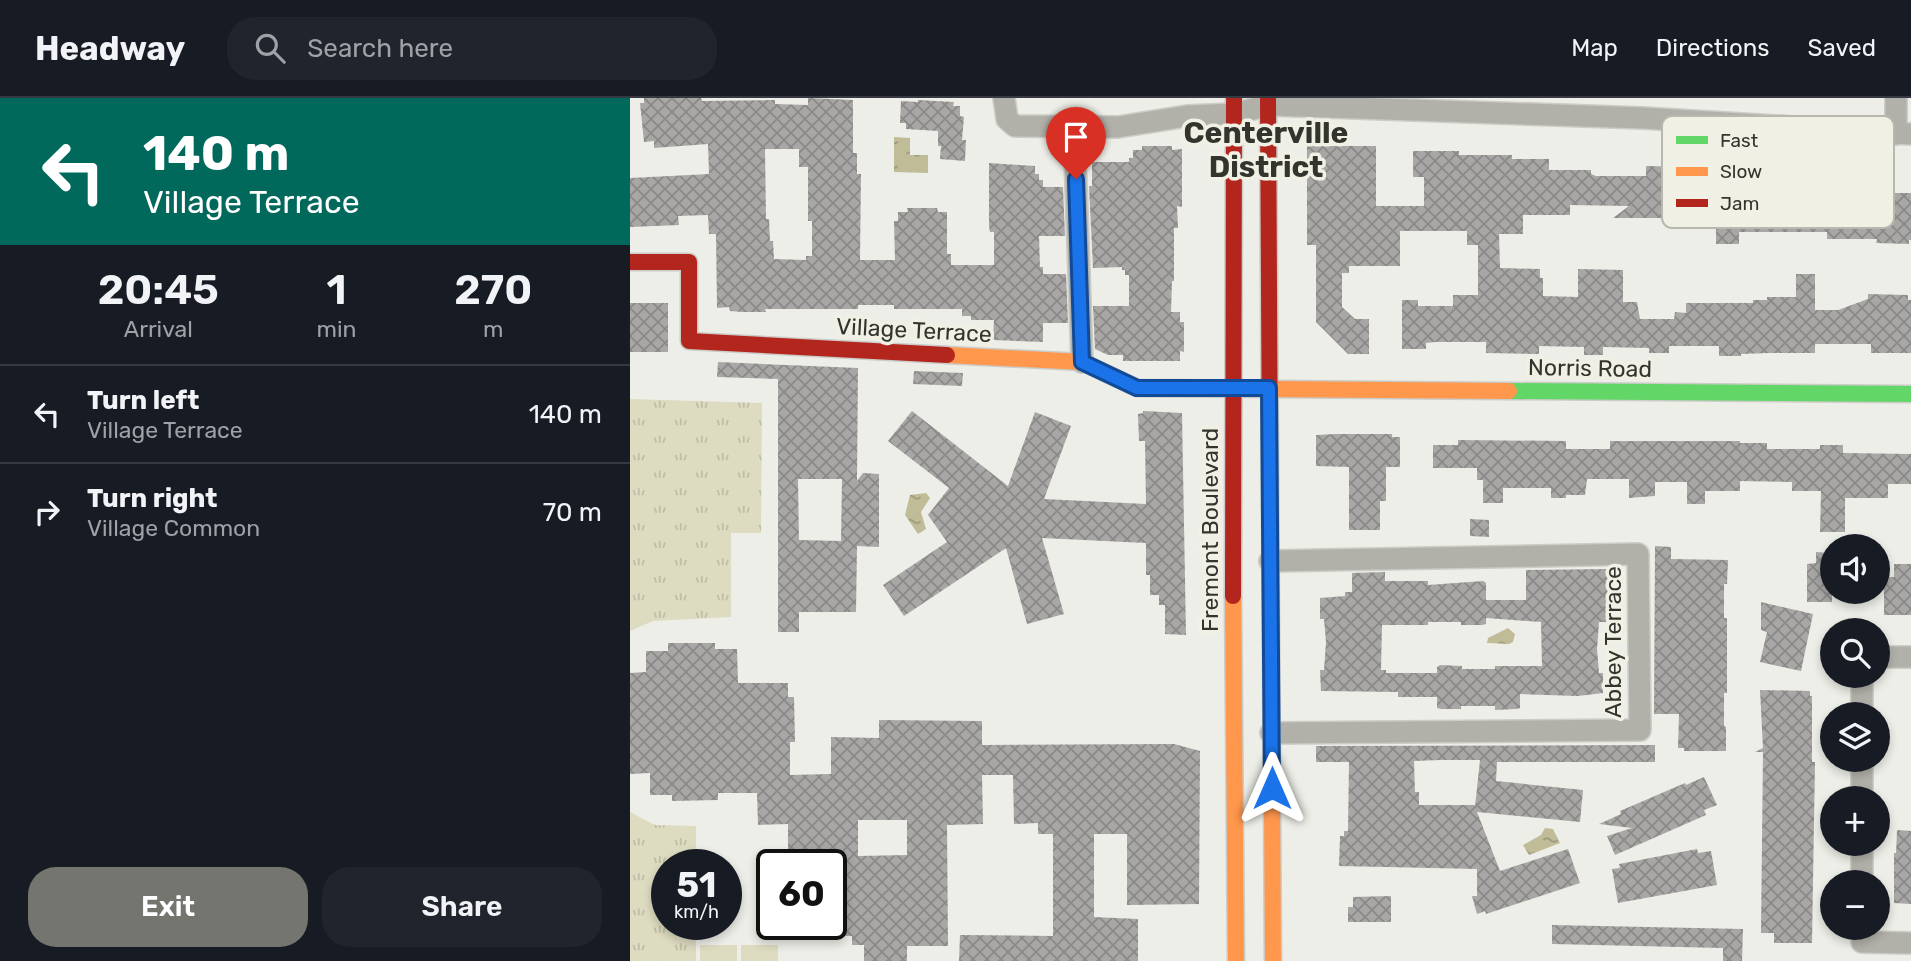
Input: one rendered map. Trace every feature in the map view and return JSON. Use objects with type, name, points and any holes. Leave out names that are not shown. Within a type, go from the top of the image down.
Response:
[{"type":"main road","points":[[1268,101],[1273,961]]},
{"type":"main road","name":"Fremont Boulevard","points":[[1234,106],[1232,388],[1236,961]]},
{"type":"main road","name":"Village Terrace","points":[[630,262],[689,262],[689,341],[1082,362],[1137,388],[1269,388]]},
{"type":"main road","name":"Norris Road","points":[[1269,388],[1911,394]]},
{"type":"street","points":[[1004,98],[1007,119],[1015,126],[1118,127],[1268,101],[1643,108],[1723,116]]},
{"type":"street","points":[[1896,98],[1904,134]]},
{"type":"street","points":[[1074,127],[1082,362]]},
{"type":"street","name":"Abbey Terrace","points":[[1270,561],[1638,554],[1640,730],[1271,733]]},
{"type":"street","points":[[1890,657],[1911,657]]},
{"type":"street","points":[[1862,943],[1911,943]]},
{"type":"green space","points":[[630,399],[762,403],[761,533],[731,533],[731,617],[653,621],[630,631]]},
{"type":"green space","points":[[630,812],[655,825],[696,826],[696,849],[651,849],[651,940],[696,940],[696,961],[630,961]]},
{"type":"green space","points":[[700,945],[737,945],[737,961],[700,961]]},
{"type":"green space","points":[[741,945],[778,945],[778,961],[741,961]]},
{"type":"water","points":[[894,137],[910,138],[910,155],[928,155],[928,173],[894,172]]},
{"type":"water","points":[[926,493],[930,498],[921,512],[926,529],[918,534],[905,515],[910,495]]},
{"type":"water","points":[[1508,628],[1515,634],[1513,642],[1487,643],[1488,638]]},
{"type":"water","points":[[1545,828],[1553,829],[1560,843],[1529,855],[1523,845],[1541,835]]},
{"type":"building","points":[[644,98],[701,98],[702,101],[775,100],[775,104],[808,105],[808,98],[853,100],[853,153],[857,153],[857,174],[861,174],[860,260],[895,260],[894,221],[898,221],[898,212],[908,212],[907,208],[937,208],[938,212],[947,212],[947,254],[951,254],[951,265],[994,265],[994,232],[990,232],[989,226],[989,163],[1035,166],[1035,174],[1039,174],[1039,180],[1043,180],[1043,187],[1063,187],[1065,236],[1039,236],[1040,267],[1043,267],[1043,274],[1066,274],[1068,323],[1043,323],[1043,342],[993,340],[994,320],[971,320],[971,316],[962,316],[962,309],[894,309],[894,305],[858,305],[858,309],[765,309],[766,312],[742,312],[730,311],[729,307],[717,308],[716,234],[709,234],[708,215],[678,216],[679,225],[630,227],[630,178],[709,174],[708,144],[654,148],[654,141],[644,142],[640,103],[644,103]],"holes":[[[765,149],[799,149],[799,167],[808,167],[808,221],[812,221],[812,256],[806,256],[806,260],[774,259],[769,219],[766,219]]]},
{"type":"building","points":[[901,101],[954,102],[953,106],[960,106],[960,116],[964,117],[962,140],[966,140],[965,161],[940,159],[938,131],[906,129],[906,123],[900,123]]},
{"type":"building","points":[[1142,146],[1172,146],[1172,150],[1182,149],[1182,207],[1177,206],[1178,228],[1174,228],[1171,312],[1180,312],[1180,322],[1184,322],[1184,352],[1180,351],[1180,361],[1123,361],[1123,355],[1108,355],[1095,349],[1093,306],[1129,306],[1129,275],[1125,275],[1122,267],[1093,268],[1089,186],[1092,186],[1092,162],[1129,162],[1129,158],[1133,158],[1133,150],[1142,150]]},
{"type":"building","points":[[1307,146],[1376,146],[1376,206],[1424,206],[1424,177],[1413,177],[1413,151],[1459,151],[1459,155],[1512,155],[1512,159],[1549,159],[1549,170],[1591,170],[1591,174],[1596,176],[1646,176],[1646,166],[1662,166],[1662,218],[1613,218],[1629,206],[1570,205],[1570,215],[1523,215],[1523,234],[1499,234],[1500,268],[1540,269],[1543,296],[1578,297],[1578,269],[1623,270],[1623,302],[1637,302],[1640,319],[1674,319],[1675,312],[1686,313],[1686,303],[1753,303],[1753,300],[1767,300],[1767,297],[1796,297],[1796,274],[1815,274],[1815,310],[1838,310],[1868,299],[1868,294],[1908,295],[1908,300],[1911,300],[1911,353],[1871,353],[1871,344],[1815,344],[1815,353],[1741,356],[1719,356],[1719,346],[1669,346],[1669,353],[1649,353],[1649,348],[1603,347],[1603,355],[1584,355],[1584,347],[1539,346],[1539,354],[1486,353],[1486,342],[1435,342],[1426,343],[1426,349],[1402,349],[1402,300],[1418,300],[1418,306],[1453,306],[1453,295],[1478,295],[1478,245],[1467,245],[1467,231],[1400,231],[1400,266],[1349,266],[1349,273],[1342,273],[1342,307],[1355,319],[1369,319],[1369,354],[1348,354],[1316,322],[1316,245],[1307,245]]},
{"type":"building","points":[[1894,193],[1911,193],[1909,244],[1876,243],[1877,239],[1827,239],[1827,232],[1739,232],[1739,244],[1716,244],[1716,228],[1894,228]]},
{"type":"building","points":[[630,303],[668,303],[668,352],[630,352]]},
{"type":"building","points":[[718,362],[858,368],[857,481],[863,473],[879,474],[879,547],[857,546],[856,612],[799,612],[799,632],[778,632],[778,379],[717,377]],"holes":[[[798,479],[842,479],[841,541],[799,540]]]},
{"type":"building","points":[[914,371],[963,373],[962,386],[913,384]]},
{"type":"building","points":[[912,411],[1008,486],[1035,412],[1071,426],[1044,499],[1146,504],[1145,441],[1139,441],[1138,414],[1143,411],[1182,413],[1186,635],[1165,634],[1165,605],[1159,605],[1159,595],[1150,595],[1150,575],[1146,575],[1146,543],[1042,538],[1064,614],[1027,624],[1006,548],[904,616],[883,585],[947,542],[928,515],[949,488],[888,441]]},
{"type":"building","points":[[1392,434],[1392,437],[1400,437],[1400,467],[1386,467],[1386,501],[1380,501],[1380,530],[1349,530],[1349,467],[1316,466],[1316,435]]},
{"type":"building","points":[[1458,440],[1566,441],[1566,449],[1610,449],[1610,441],[1740,441],[1767,443],[1767,449],[1820,449],[1820,445],[1843,445],[1843,453],[1911,454],[1911,484],[1888,484],[1888,498],[1845,498],[1845,532],[1820,532],[1821,491],[1792,491],[1792,482],[1740,481],[1740,491],[1705,491],[1705,504],[1687,504],[1687,482],[1655,482],[1655,496],[1629,498],[1629,479],[1587,479],[1585,495],[1551,498],[1551,488],[1503,488],[1503,503],[1483,503],[1483,480],[1477,480],[1477,468],[1433,468],[1433,445],[1458,445]]},
{"type":"building","points":[[1470,519],[1489,520],[1489,537],[1470,536]]},
{"type":"building","points":[[1655,546],[1671,547],[1671,559],[1728,560],[1727,584],[1724,584],[1724,618],[1727,618],[1727,693],[1724,693],[1726,751],[1684,751],[1684,748],[1678,748],[1679,714],[1654,714]]},
{"type":"building","points":[[1816,552],[1820,552],[1820,602],[1807,602],[1807,564],[1816,563]]},
{"type":"building","points":[[1894,564],[1911,564],[1911,615],[1884,615],[1884,604],[1890,604],[1890,577],[1894,577]]},
{"type":"building","points":[[1611,569],[1612,585],[1608,585],[1607,622],[1599,622],[1597,649],[1599,673],[1603,673],[1603,693],[1578,696],[1520,694],[1520,708],[1495,710],[1495,706],[1441,709],[1437,708],[1437,697],[1398,697],[1398,692],[1321,691],[1320,670],[1324,670],[1326,642],[1324,619],[1320,619],[1320,598],[1345,596],[1345,592],[1352,592],[1352,573],[1385,572],[1385,581],[1428,581],[1428,585],[1483,581],[1486,583],[1486,600],[1526,600],[1526,570]],"holes":[[[1486,618],[1541,622],[1542,666],[1462,669],[1462,666],[1440,665],[1437,667],[1437,673],[1386,673],[1386,670],[1381,670],[1382,625],[1428,625],[1428,622],[1482,625],[1486,624]]]},
{"type":"building","points":[[1761,602],[1813,614],[1801,671],[1760,662],[1767,632],[1761,630]]},
{"type":"building","points":[[668,643],[715,643],[715,649],[737,649],[738,683],[788,683],[788,697],[794,697],[795,742],[790,742],[790,775],[831,774],[831,737],[879,738],[879,720],[982,721],[982,745],[1174,744],[1200,751],[1199,904],[1127,905],[1127,834],[1094,834],[1094,917],[1138,919],[1138,961],[959,961],[960,935],[1053,936],[1053,834],[1038,834],[1038,823],[1014,824],[1013,775],[982,775],[983,824],[947,825],[948,946],[907,946],[907,961],[864,961],[864,945],[852,945],[852,936],[847,936],[847,849],[788,849],[788,824],[758,825],[757,793],[718,793],[718,800],[672,801],[672,795],[650,795],[650,773],[630,774],[630,673],[646,672],[646,651],[668,651]],"holes":[[[858,820],[907,820],[907,855],[858,856]]]},
{"type":"building","points":[[1760,690],[1810,691],[1812,696],[1812,762],[1815,762],[1812,943],[1774,943],[1774,933],[1761,933],[1763,752],[1755,752],[1763,748]]},
{"type":"building","points":[[1655,745],[1655,762],[1497,762],[1496,781],[1583,790],[1580,822],[1477,812],[1500,871],[1568,849],[1580,883],[1486,914],[1485,911],[1477,914],[1472,896],[1477,896],[1477,869],[1339,866],[1340,836],[1344,836],[1344,831],[1348,831],[1349,762],[1316,762],[1316,746]],"holes":[[[1480,760],[1475,807],[1419,805],[1419,792],[1415,792],[1414,761]]]},
{"type":"building","points":[[1704,777],[1717,805],[1704,810],[1706,815],[1615,855],[1607,836],[1632,828],[1599,824],[1621,814],[1620,811]]},
{"type":"building","points":[[1897,830],[1911,831],[1911,904],[1894,903]]},
{"type":"building","points":[[1697,849],[1698,853],[1711,851],[1717,885],[1618,903],[1612,869],[1620,868],[1619,864]]},
{"type":"building","points":[[1391,896],[1391,922],[1348,922],[1348,907],[1353,907],[1353,897]]},
{"type":"building","points":[[1552,925],[1743,929],[1742,961],[1723,961],[1723,948],[1552,944]]},
{"type":"traffic: fast","points":[[1509,391],[1911,394]]},
{"type":"traffic: slow","points":[[947,355],[1082,362],[1137,388],[1509,391]]},
{"type":"traffic: slow","points":[[1270,478],[1273,961]]},
{"type":"traffic: slow","points":[[1233,596],[1236,961]]},
{"type":"traffic: jam","points":[[1233,596],[1234,98]]},
{"type":"traffic: jam","points":[[1268,98],[1270,478]]},
{"type":"traffic: jam","points":[[630,262],[689,262],[689,341],[947,355]]},
{"type":"district","name":"Centerville District","points":[[1266,150]]},
{"type":"route","points":[[1076,179],[1082,362],[1137,388],[1269,388],[1272,788]]}]
